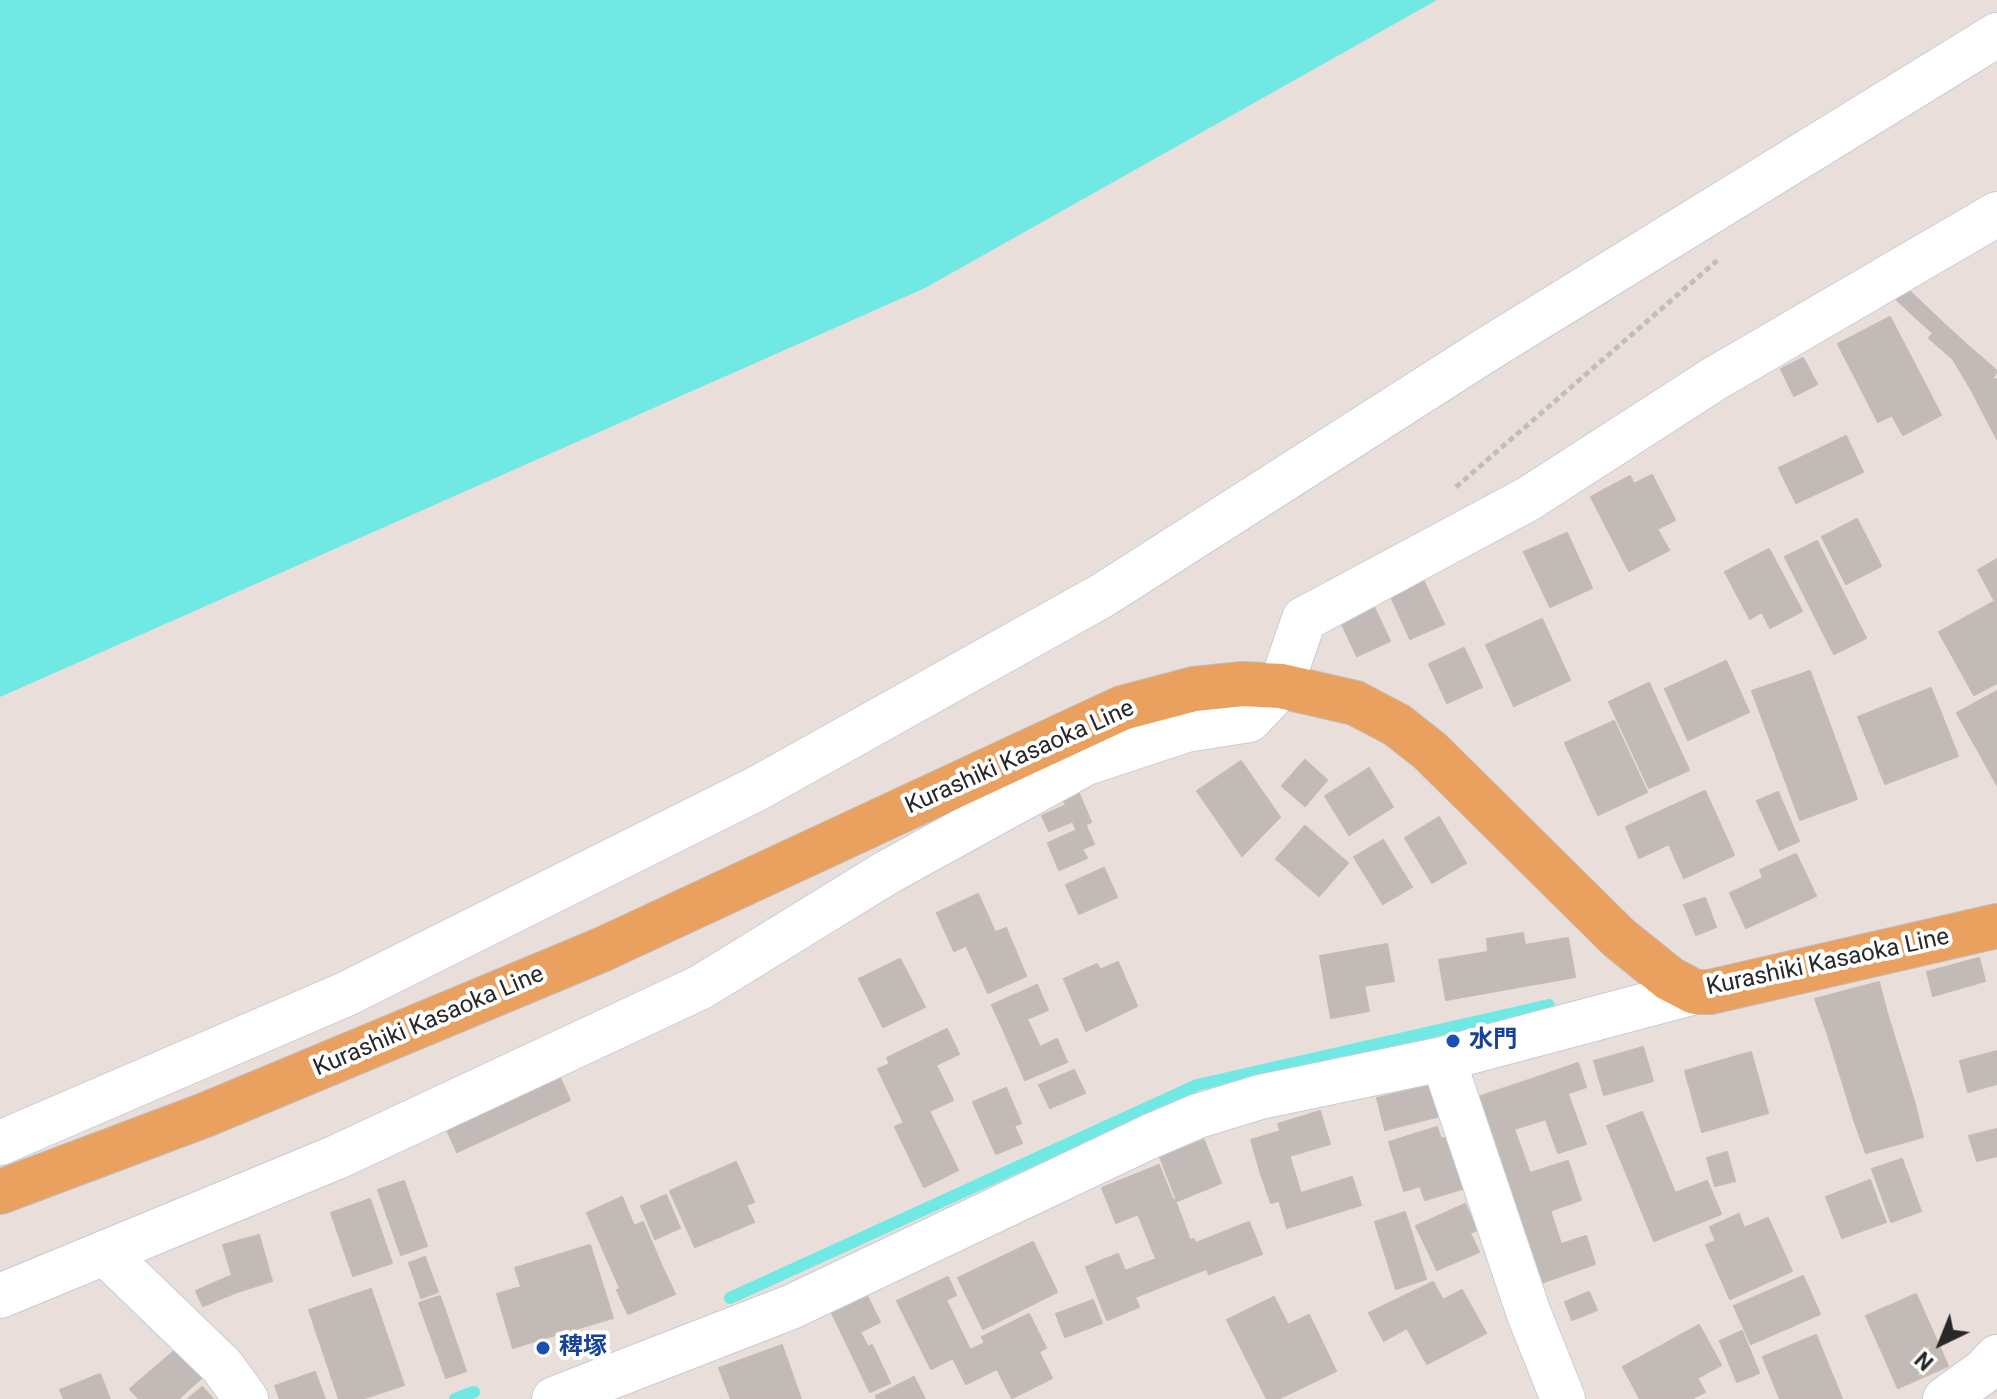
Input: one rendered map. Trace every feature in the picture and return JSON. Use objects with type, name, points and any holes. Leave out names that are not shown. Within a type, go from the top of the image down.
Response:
[{"type":"main road","name":"Kurashiki Kasaoka Line","points":[[0,1192],[205,1115],[601,950],[1122,708],[1194,689],[1243,684],[1281,686],[1355,703],[1397,725],[1430,751],[1619,938],[1670,979],[1695,992],[1710,992],[1997,926]]},
{"type":"street","points":[[0,1143],[346,994],[772,781],[1103,595],[1499,342],[1997,35]]},
{"type":"street","points":[[0,1296],[337,1157],[688,993],[886,873],[1086,763],[1186,730],[1249,720],[1281,686],[1304,619],[1528,499],[1714,379],[1997,214]]},
{"type":"street","points":[[554,1399],[605,1390],[791,1307],[1198,1116],[1260,1097],[1443,1059],[1695,992]]},
{"type":"street","points":[[1443,1059],[1558,1397]]},
{"type":"street","points":[[106,1254],[222,1366],[246,1399]]},
{"type":"street","points":[[1945,1399],[1995,1363]]},
{"type":"path","points":[[1448,494],[1725,254]]},
{"type":"water","points":[[0,0],[1437,0],[925,288],[0,697]]},
{"type":"building","points":[[1906,288],[1923,304],[1913,315],[1896,299]]},
{"type":"building","points":[[1923,304],[1943,323],[1933,333],[1913,315]]},
{"type":"building","points":[[1890,317],[1941,415],[1903,435],[1892,415],[1878,422],[1838,344]]},
{"type":"building","points":[[1943,323],[1966,344],[1953,359],[1929,338]]},
{"type":"building","points":[[1966,344],[1997,371],[1991,382],[1972,391],[1953,359]]},
{"type":"building","points":[[1803,358],[1817,384],[1794,396],[1781,369]]},
{"type":"building","points":[[1997,379],[1997,439],[1972,391]]},
{"type":"building","points":[[1846,436],[1863,472],[1796,503],[1779,468]]},
{"type":"building","points":[[1652,475],[1675,520],[1657,529],[1669,550],[1629,571],[1591,497],[1630,476],[1634,484]]},
{"type":"building","points":[[1857,519],[1881,566],[1846,584],[1822,537]]},
{"type":"building","points":[[1567,533],[1592,588],[1550,607],[1524,552]]},
{"type":"building","points":[[1817,541],[1866,638],[1834,654],[1785,557]]},
{"type":"building","points":[[1769,549],[1802,611],[1770,628],[1762,612],[1750,619],[1725,572]]},
{"type":"building","points":[[1997,559],[1997,605],[1978,570]]},
{"type":"building","points":[[1422,578],[1444,624],[1410,639],[1389,592]]},
{"type":"building","points":[[1993,602],[1997,609],[1997,683],[1974,695],[1939,632]]},
{"type":"building","points":[[1372,603],[1390,641],[1357,656],[1339,618]]},
{"type":"building","points":[[1542,619],[1570,680],[1514,706],[1486,645]]},
{"type":"building","points":[[1464,648],[1482,687],[1447,703],[1429,664]]},
{"type":"building","points":[[1726,661],[1749,712],[1688,740],[1665,689]]},
{"type":"building","points":[[1810,671],[1857,799],[1800,820],[1752,691]]},
{"type":"building","points":[[1649,683],[1689,770],[1649,788],[1609,702]]},
{"type":"building","points":[[1931,688],[1958,756],[1885,784],[1858,717]]},
{"type":"building","points":[[1997,691],[1997,759],[1986,765],[1957,713]]},
{"type":"building","points":[[1614,721],[1647,792],[1598,815],[1565,743]]},
{"type":"building","points":[[1997,759],[1997,785],[1986,765]]},
{"type":"building","points":[[1305,760],[1327,780],[1305,806],[1282,786]]},
{"type":"building","points":[[1241,761],[1280,817],[1242,856],[1197,791]]},
{"type":"building","points":[[1369,768],[1393,807],[1349,835],[1325,796]]},
{"type":"building","points":[[1077,789],[1091,822],[1076,829],[1062,796]]},
{"type":"building","points":[[1705,791],[1734,855],[1684,878],[1669,844],[1639,858],[1626,827]]},
{"type":"building","points":[[1778,792],[1799,841],[1779,850],[1757,801]]},
{"type":"building","points":[[1064,806],[1071,822],[1049,831],[1042,816]]},
{"type":"building","points":[[1439,817],[1466,863],[1432,883],[1405,838]]},
{"type":"building","points":[[1086,826],[1094,844],[1082,849],[1087,858],[1059,870],[1048,843]]},
{"type":"building","points":[[1305,826],[1348,863],[1319,896],[1276,859]]},
{"type":"building","points":[[1383,840],[1412,887],[1383,904],[1354,857]]},
{"type":"building","points":[[1796,854],[1816,896],[1746,928],[1730,893],[1763,878],[1760,870]]},
{"type":"building","points":[[1104,868],[1117,897],[1079,914],[1066,885]]},
{"type":"building","points":[[978,894],[995,932],[954,951],[937,913]]},
{"type":"building","points":[[1705,898],[1716,927],[1696,935],[1684,905]]},
{"type":"building","points":[[1006,928],[1026,976],[988,993],[966,945]]},
{"type":"building","points":[[1523,933],[1525,945],[1568,938],[1575,977],[1446,1000],[1439,960],[1488,952],[1487,939]]},
{"type":"building","points":[[1387,944],[1394,981],[1364,986],[1369,1011],[1331,1018],[1320,956]]},
{"type":"building","points":[[1979,958],[1985,981],[1933,996],[1927,972]]},
{"type":"building","points":[[900,959],[925,1007],[883,1027],[859,979]]},
{"type":"building","points":[[1118,962],[1137,1006],[1086,1031],[1064,979],[1097,964],[1100,970]]},
{"type":"building","points":[[1879,982],[1887,1013],[1827,1032],[1815,999]]},
{"type":"building","points":[[1037,985],[1048,1010],[1003,1029],[992,1005]]},
{"type":"building","points":[[1887,1013],[1915,1104],[1855,1123],[1827,1032]]},
{"type":"building","points":[[1027,1019],[1040,1047],[1057,1039],[1067,1062],[1025,1080],[1003,1029]]},
{"type":"building","points":[[947,1029],[959,1054],[936,1065],[953,1100],[904,1123],[878,1069],[890,1064],[887,1058]]},
{"type":"building","points":[[1643,1047],[1653,1081],[1604,1095],[1594,1061]]},
{"type":"building","points":[[1997,1051],[1997,1084],[1968,1092],[1960,1061]]},
{"type":"building","points":[[1751,1052],[1768,1113],[1702,1132],[1685,1071]]},
{"type":"building","points":[[1578,1063],[1586,1087],[1540,1103],[1532,1079]]},
{"type":"building","points":[[555,1067],[570,1100],[457,1152],[442,1119]]},
{"type":"building","points":[[1074,1070],[1085,1093],[1050,1108],[1039,1085]]},
{"type":"building","points":[[1532,1079],[1546,1119],[1514,1129],[1530,1173],[1568,1161],[1581,1200],[1514,1223],[1472,1099]]},
{"type":"building","points":[[1432,1085],[1440,1116],[1385,1130],[1377,1098]]},
{"type":"building","points":[[1006,1088],[1021,1123],[988,1136],[973,1102]]},
{"type":"building","points":[[1568,1094],[1586,1144],[1558,1153],[1540,1103]]},
{"type":"building","points":[[1915,1104],[1923,1137],[1866,1153],[1855,1123]]},
{"type":"building","points":[[929,1111],[958,1170],[924,1187],[895,1127]]},
{"type":"building","points":[[1320,1111],[1330,1144],[1289,1156],[1278,1124]]},
{"type":"building","points":[[1642,1112],[1675,1193],[1707,1181],[1721,1214],[1654,1241],[1607,1126]]},
{"type":"building","points":[[1014,1126],[1022,1143],[996,1154],[988,1136]]},
{"type":"building","points":[[1437,1127],[1441,1139],[1455,1135],[1472,1186],[1425,1200],[1420,1186],[1404,1191],[1389,1142]]},
{"type":"building","points":[[1997,1129],[1997,1156],[1977,1161],[1969,1136]]},
{"type":"building","points":[[1281,1131],[1292,1164],[1261,1174],[1251,1140]]},
{"type":"building","points":[[1204,1140],[1221,1183],[1177,1201],[1160,1157]]},
{"type":"building","points":[[1727,1152],[1735,1181],[1715,1186],[1707,1158]]},
{"type":"building","points":[[1902,1159],[1921,1211],[1891,1222],[1872,1169]]},
{"type":"building","points":[[736,1162],[754,1202],[746,1205],[754,1222],[695,1247],[670,1191]]},
{"type":"building","points":[[1292,1164],[1301,1194],[1271,1203],[1261,1174]]},
{"type":"building","points":[[1159,1165],[1173,1200],[1116,1223],[1102,1188]]},
{"type":"building","points":[[1352,1177],[1361,1205],[1287,1228],[1279,1200]]},
{"type":"building","points":[[1870,1180],[1886,1222],[1842,1238],[1826,1197]]},
{"type":"building","points":[[404,1181],[427,1246],[401,1255],[378,1190]]},
{"type":"building","points":[[666,1195],[680,1228],[655,1239],[641,1206]]},
{"type":"building","points":[[622,1197],[634,1226],[643,1222],[663,1269],[620,1288],[587,1213]]},
{"type":"building","points":[[370,1199],[392,1263],[353,1276],[331,1213]]},
{"type":"building","points":[[1175,1200],[1190,1240],[1154,1254],[1138,1214]]},
{"type":"building","points":[[1465,1204],[1477,1230],[1470,1233],[1479,1252],[1437,1270],[1416,1226]]},
{"type":"building","points":[[1550,1210],[1561,1244],[1525,1256],[1514,1223]]},
{"type":"building","points":[[1405,1212],[1426,1279],[1396,1289],[1375,1222]]},
{"type":"building","points":[[1739,1214],[1744,1228],[1768,1218],[1792,1271],[1730,1299],[1706,1245],[1716,1241],[1710,1227]]},
{"type":"building","points":[[1249,1222],[1262,1254],[1209,1274],[1196,1243]]},
{"type":"building","points":[[259,1235],[272,1281],[237,1292],[223,1245]]},
{"type":"building","points":[[1586,1236],[1595,1264],[1535,1285],[1525,1256]]},
{"type":"building","points":[[1194,1239],[1206,1269],[1135,1297],[1139,1307],[1107,1320],[1086,1267],[1118,1254],[1125,1271]]},
{"type":"building","points":[[1033,1242],[1057,1292],[983,1329],[958,1278]]},
{"type":"building","points":[[590,1245],[613,1318],[538,1340],[515,1268]]},
{"type":"building","points":[[425,1257],[438,1292],[421,1298],[409,1263]]},
{"type":"building","points":[[663,1269],[675,1294],[628,1314],[617,1290]]},
{"type":"building","points":[[230,1276],[237,1292],[203,1306],[196,1291]]},
{"type":"building","points":[[1803,1276],[1820,1314],[1751,1344],[1734,1306]]},
{"type":"building","points":[[948,1277],[956,1295],[946,1300],[970,1350],[985,1343],[982,1337],[1029,1314],[1046,1348],[1039,1352],[1052,1378],[1012,1398],[997,1369],[966,1384],[953,1358],[931,1369],[897,1301]]},
{"type":"building","points":[[1433,1282],[1443,1300],[1462,1290],[1486,1333],[1427,1364],[1407,1328],[1384,1341],[1369,1313]]},
{"type":"building","points":[[521,1287],[538,1340],[513,1348],[497,1294]]},
{"type":"building","points":[[371,1289],[404,1385],[362,1399],[339,1399],[309,1310]]},
{"type":"building","points":[[1589,1292],[1597,1310],[1572,1320],[1565,1302]]},
{"type":"building","points":[[866,1294],[880,1322],[860,1332],[868,1347],[872,1345],[890,1383],[870,1392],[831,1311]]},
{"type":"building","points":[[1916,1294],[1948,1366],[1898,1388],[1866,1316]]},
{"type":"building","points":[[440,1296],[466,1371],[446,1378],[419,1303]]},
{"type":"building","points":[[1274,1297],[1288,1325],[1309,1315],[1336,1371],[1278,1399],[1267,1399],[1227,1320]]},
{"type":"building","points":[[1093,1300],[1102,1323],[1065,1337],[1056,1314]]},
{"type":"building","points":[[1699,1325],[1721,1365],[1697,1378],[1705,1392],[1691,1399],[1640,1399],[1623,1367]]},
{"type":"building","points":[[1742,1331],[1759,1373],[1737,1382],[1720,1341]]},
{"type":"building","points":[[1816,1335],[1842,1399],[1780,1399],[1763,1357]]},
{"type":"building","points":[[782,1345],[801,1399],[731,1399],[719,1368]]},
{"type":"building","points":[[180,1346],[206,1374],[178,1399],[139,1399],[130,1389]]},
{"type":"building","points":[[315,1372],[325,1399],[280,1399],[275,1386]]},
{"type":"building","points":[[100,1374],[110,1399],[64,1399],[60,1390]]},
{"type":"building","points":[[914,1377],[925,1399],[877,1399],[876,1396]]},
{"type":"building","points":[[202,1387],[213,1399],[188,1399]]},
{"type":"waterway","points":[[730,1298],[1197,1085],[1549,1005]]},
{"type":"waterway","points":[[455,1399],[474,1392]]},
{"type":"place","name":"水門","points":[[1453,1041]]},
{"type":"place","name":"稗塚","points":[[543,1348]]}]
